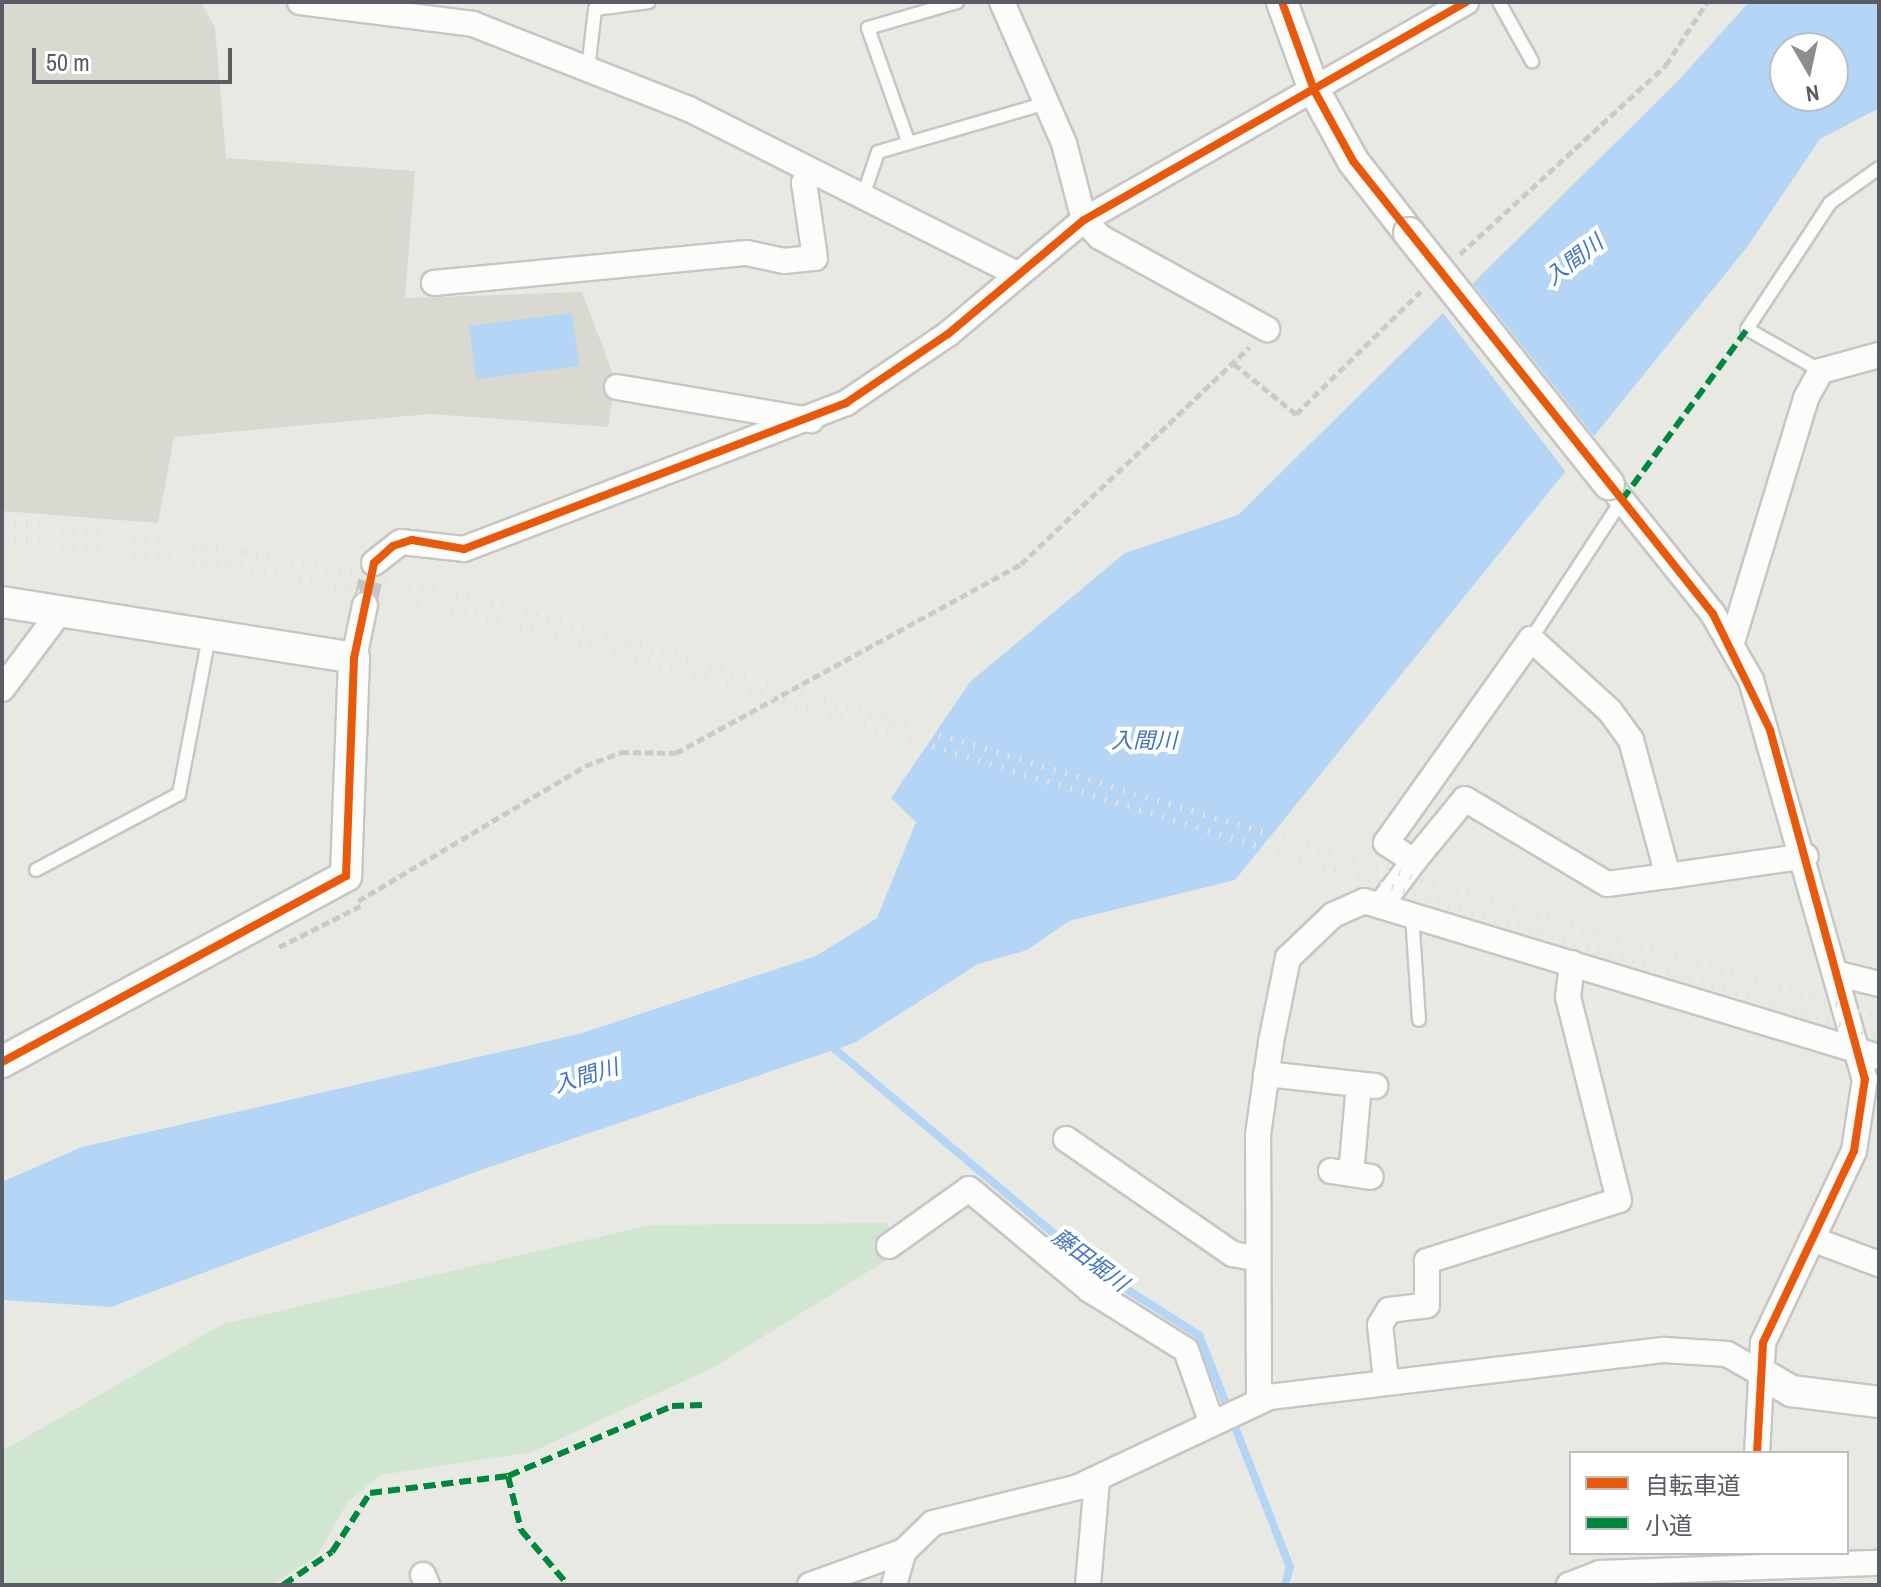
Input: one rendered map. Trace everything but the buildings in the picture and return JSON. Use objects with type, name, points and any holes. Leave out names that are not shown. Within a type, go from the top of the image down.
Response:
[{"type":"street","points":[[300,2],[368,7],[473,24],[588,69],[812,171],[1015,273]]},
{"type":"street","points":[[1002,2],[1043,104],[1064,143],[1084,220],[1100,237],[1267,329]]},
{"type":"street","points":[[1282,2],[1314,90],[1353,161],[1732,642],[1770,730],[1838,974],[1870,1054],[1854,1151],[1763,1343],[1757,1451]]},
{"type":"street","points":[[374,563],[401,542],[464,549],[811,420],[948,334],[1015,273],[1084,220],[1466,2]]},
{"type":"street","points":[[434,283],[747,253],[784,261],[815,258],[804,183],[812,171]]},
{"type":"street","points":[[1732,642],[1806,398],[1821,371],[1879,355]]},
{"type":"street","points":[[617,387],[811,420]]},
{"type":"street","points":[[2,602],[62,609],[354,658]]},
{"type":"street","points":[[2,1062],[346,876],[354,658],[365,605]]},
{"type":"street","points":[[2,689],[62,609]]},
{"type":"street","points":[[1414,861],[1386,843],[1531,639],[1610,711],[1631,740],[1668,876]]},
{"type":"street","points":[[1380,906],[1465,799],[1607,884],[1806,856]]},
{"type":"street","points":[[1252,1403],[1258,1259],[1258,1135],[1266,1074],[1288,958],[1333,915],[1364,901],[1870,1054]]},
{"type":"street","points":[[1386,1380],[1380,1325],[1389,1310],[1427,1305],[1427,1261],[1619,1200],[1568,997],[1572,963]]},
{"type":"street","points":[[1838,974],[1879,984]]},
{"type":"street","points":[[1266,1074],[1367,1085],[1351,1174]]},
{"type":"street","points":[[1066,1139],[1233,1254],[1258,1259]]},
{"type":"street","points":[[889,1246],[969,1189],[1090,1290],[1186,1350],[1216,1422]]},
{"type":"street","points":[[1812,1239],[1879,1264]]},
{"type":"street","points":[[810,1585],[904,1551],[933,1523],[1097,1479],[1252,1403],[1386,1380],[1665,1350],[1727,1354],[1791,1391],[1879,1402]]},
{"type":"street","points":[[1088,1585],[1097,1479]]},
{"type":"street","points":[[894,1585],[904,1551]]},
{"type":"street","points":[[1569,1585],[1600,1573],[1879,1563]]},
{"type":"lane","points":[[588,69],[595,9],[649,2]]},
{"type":"lane","points":[[908,141],[868,28],[957,2]]},
{"type":"lane","points":[[1499,2],[1532,61]]},
{"type":"lane","points":[[863,196],[878,152],[1043,104]]},
{"type":"lane","points":[[1821,371],[1747,329],[1830,203],[1879,168]]},
{"type":"lane","points":[[1531,639],[1616,492]]},
{"type":"lane","points":[[36,870],[179,794],[210,633]]},
{"type":"lane","points":[[1412,915],[1419,1020]]},
{"type":"path","points":[[1451,262],[1666,65],[1707,2]]},
{"type":"path","points":[[1234,364],[1296,414],[1429,284]]},
{"type":"path","points":[[346,876],[360,906],[585,766],[621,752],[676,753],[1021,564],[1234,364],[1267,329]]},
{"type":"shaded area","points":[[2,2],[201,2],[215,28],[226,158],[415,171],[405,298],[582,292],[615,379],[608,427],[430,414],[174,437],[158,523],[2,511]]},
{"type":"green space","points":[[887,1223],[903,1250],[716,1366],[532,1452],[380,1475],[347,1503],[318,1555],[272,1585],[2,1585],[2,1451],[223,1324],[651,1225]]},
{"type":"water","name":"入間川","points":[[1749,2],[1879,2],[1879,108],[1820,139],[1747,247],[1235,880],[1069,921],[1027,950],[978,964],[854,1043],[481,1170],[111,1307],[2,1300],[2,1182],[82,1147],[579,1034],[816,956],[877,918],[916,822],[891,798],[970,682],[1125,553],[1238,515],[1677,82]]},
{"type":"water","points":[[572,313],[579,366],[476,379],[469,326]]},
{"type":"pier","points":[[1469,279],[1598,441],[1570,477],[1439,308]]},
{"type":"waterway","name":"藤田堀川","points":[[830,1045],[1098,1271],[1199,1335],[1290,1567],[1285,1585]]},
{"type":"tunnel","points":[[365,605],[374,563]]},
{"type":"railway","points":[[2,522],[244,552],[502,604],[1879,1017]]},
{"type":"railway","points":[[2,538],[240,567],[497,620],[726,683],[1879,1037]]},
{"type":"marked path","points":[[1622,500],[1747,329]]},
{"type":"marked path","points":[[283,1585],[332,1552],[370,1493],[508,1476],[672,1406],[702,1405]]},
{"type":"marked path","points":[[508,1476],[521,1530],[568,1585]]},
{"type":"cycle path","points":[[1282,2],[1314,90],[1353,161],[1713,614],[1770,730],[1865,1079],[1854,1151],[1763,1343],[1757,1451]]},
{"type":"cycle path","points":[[2,1062],[346,876],[354,658],[374,563],[393,546],[412,540],[464,549],[846,403],[948,334],[1084,220],[1466,2]]}]
